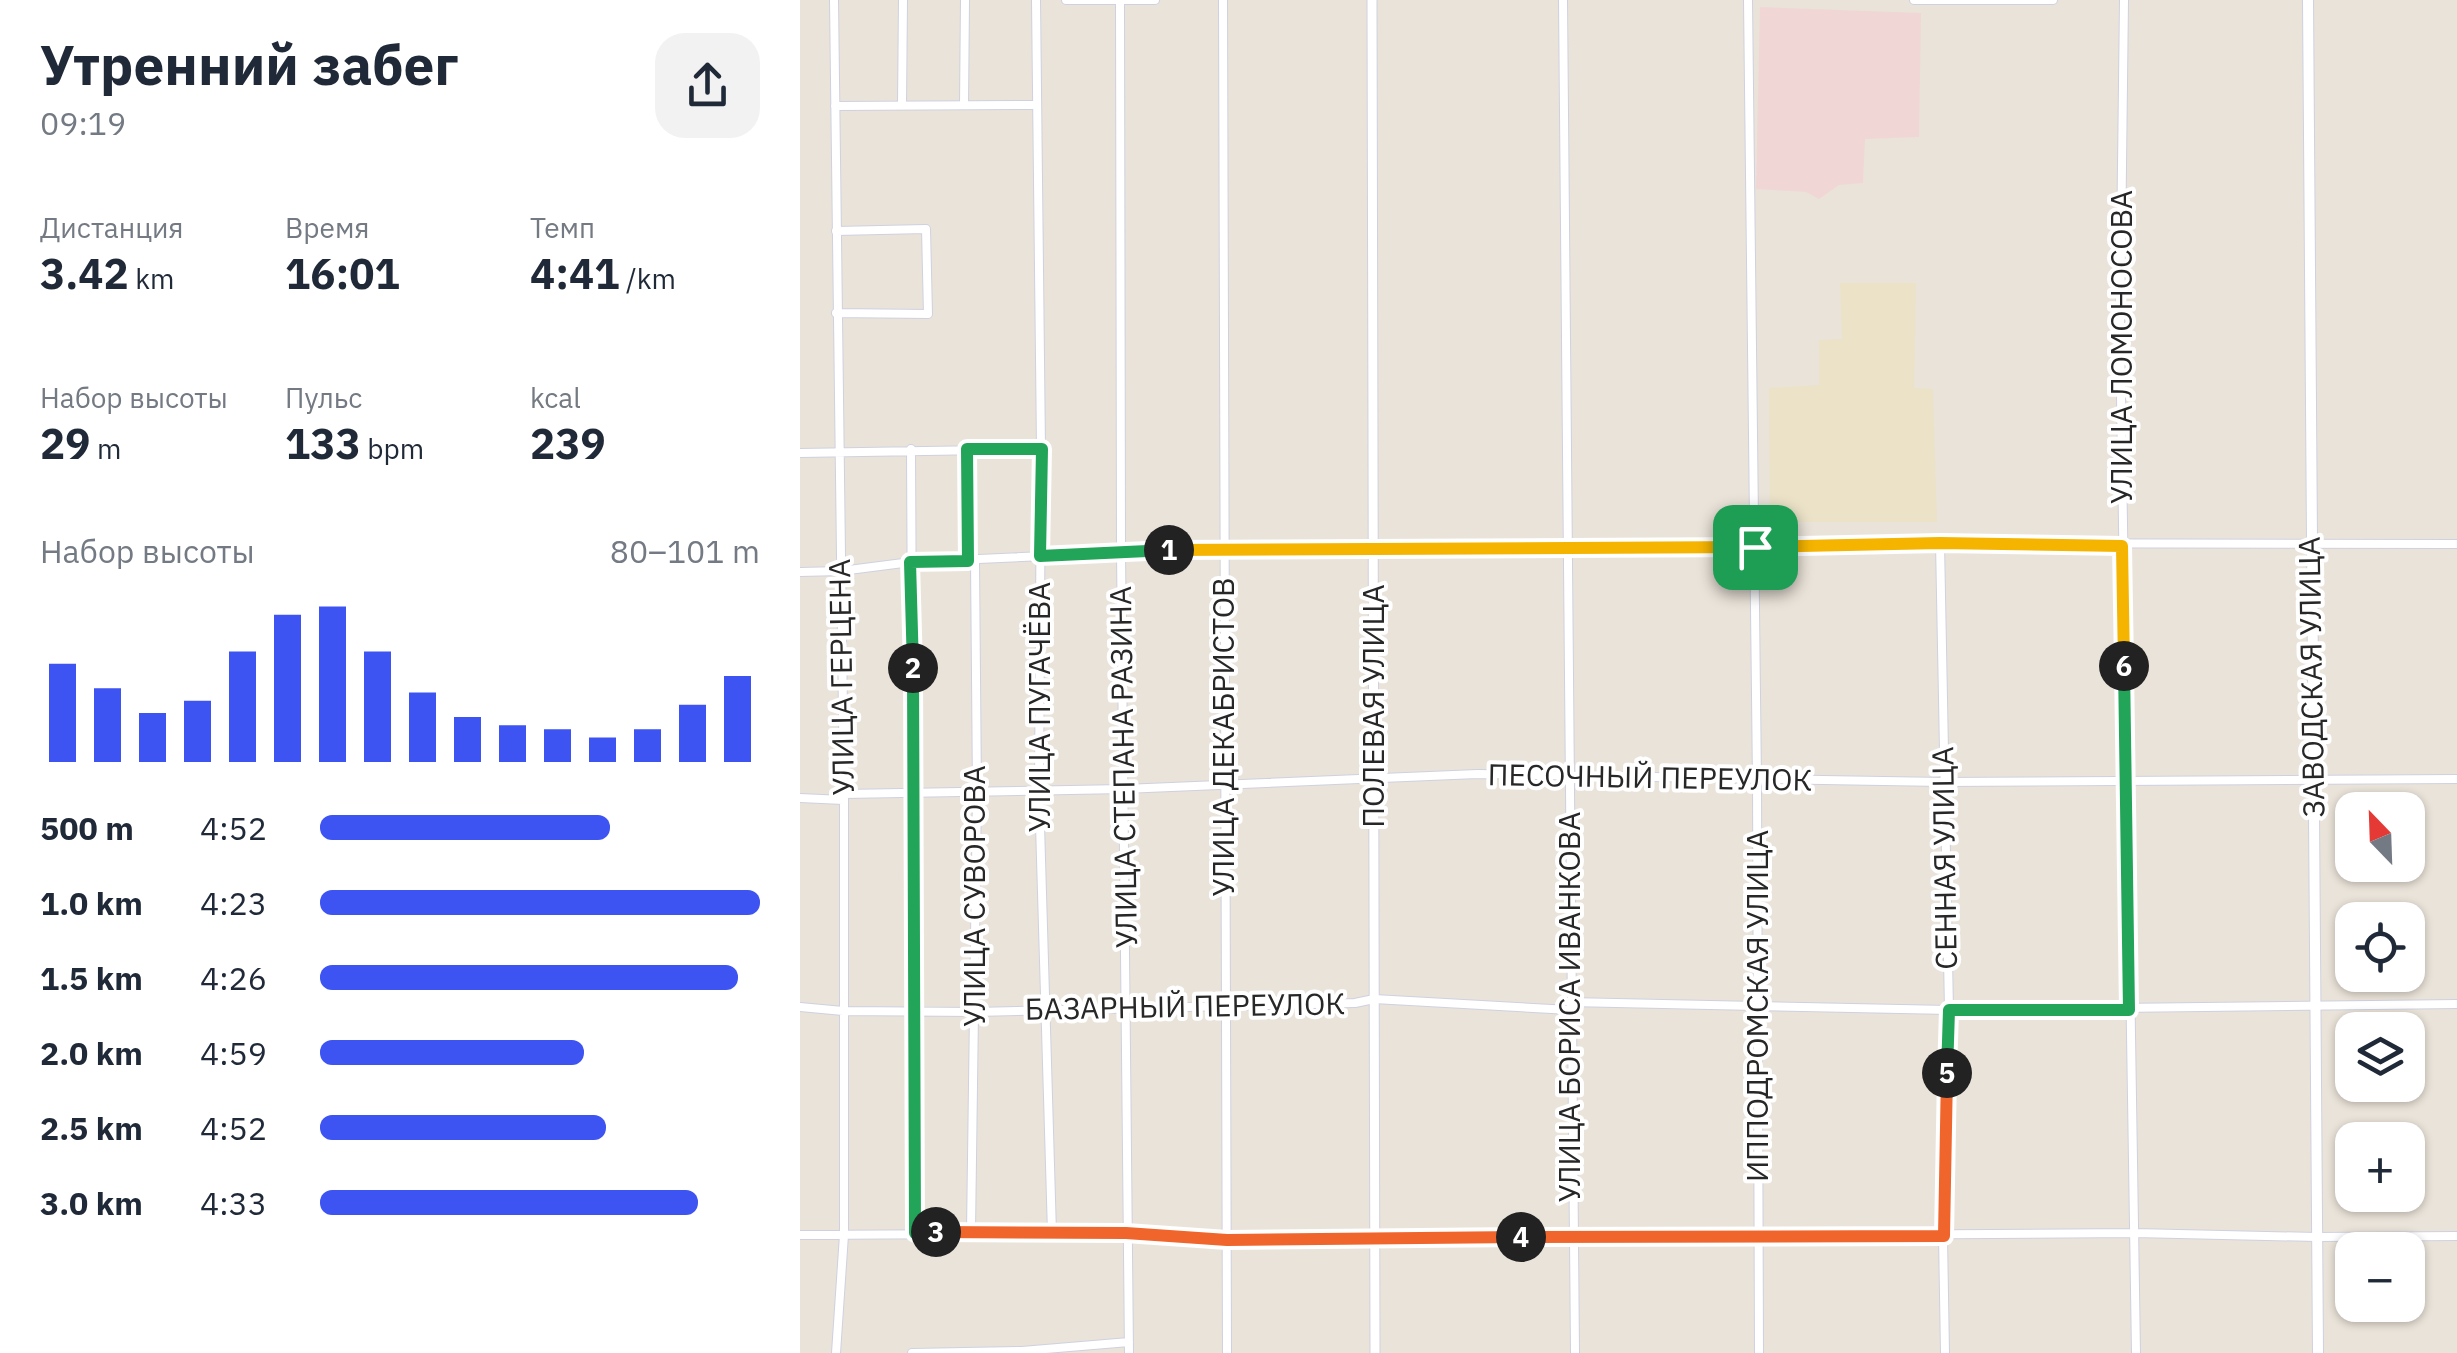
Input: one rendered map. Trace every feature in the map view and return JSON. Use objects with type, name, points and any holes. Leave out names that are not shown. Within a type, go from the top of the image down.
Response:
[{"type":"main road","name":"ЗАВОДСКАЯ УЛИЦА","points":[[2308,0],[2318,1353]]},
{"type":"street","name":"УЛИЦА ГЕРЦЕНА","points":[[834,0],[844,797],[844,1235],[836,1353]]},
{"type":"street","points":[[902,106],[903,0]]},
{"type":"street","points":[[964,0],[964,105]]},
{"type":"street","name":"УЛИЦА ПУГАЧЁВА","points":[[1036,0],[1042,449],[1039,791],[1052,1233]]},
{"type":"street","points":[[1066,0],[1155,0]]},
{"type":"street","name":"УЛИЦА ДЕКАБРИСТОВ","points":[[1223,0],[1226,1353]]},
{"type":"street","name":"ПОЛЕВАЯ УЛИЦА","points":[[1372,0],[1375,1353]]},
{"type":"street","name":"УЛИЦА БОРИСА ИВАНКОВА","points":[[1563,0],[1574,1353]]},
{"type":"street","name":"ИППОДРОМСКАЯ УЛИЦА","points":[[1748,0],[1759,1353]]},
{"type":"street","points":[[1914,0],[2053,0]]},
{"type":"street","name":"УЛИЦА ЛОМОНОСОВА","points":[[2124,0],[2120,333],[2136,1353]]},
{"type":"street","name":"УЛИЦА СТЕПАНА РАЗИНА","points":[[1120,1],[1129,1353]]},
{"type":"street","points":[[835,106],[1038,104]]},
{"type":"street","points":[[836,231],[926,229],[928,314],[836,313]]},
{"type":"street","points":[[911,449],[915,1233]]},
{"type":"street","name":"УЛИЦА СУВОРОВА","points":[[967,449],[977,792],[971,1232]]},
{"type":"street","points":[[800,453],[1042,449]]},
{"type":"street","points":[[800,572],[910,562],[1224,548],[1568,550],[1940,543],[2457,544]]},
{"type":"street","name":"СЕННАЯ УЛИЦА","points":[[1940,543],[1949,1010],[1945,1353]]},
{"type":"street","name":"ПЕСОЧНЫЙ ПЕРЕУЛОК","points":[[800,798],[1477,774],[1943,782],[2457,779]]},
{"type":"street","name":"БАЗАРНЫЙ ПЕРЕУЛОК","points":[[800,1006],[843,1011],[975,1012],[1355,1003],[1374,999],[1570,1006],[1949,1010],[2457,1004]]},
{"type":"street","points":[[800,1234],[1126,1233],[1227,1240],[2135,1232],[2457,1236]]},
{"type":"street","points":[[912,1353],[1022,1352],[1129,1342]]},
{"type":"shaded area","points":[[1760,7],[1921,13],[1919,137],[1865,139],[1863,183],[1839,185],[1819,199],[1806,192],[1756,189]]},
{"type":"shaded area","points":[[1840,283],[1916,283],[1914,388],[1933,389],[1937,522],[1770,522],[1769,388],[1819,385],[1819,340],[1842,339]]},
{"type":"route","points":[[967,449],[1042,449],[1040,556],[1224,548],[1755,547],[1940,543],[2122,546],[2129,1010],[1949,1010],[1944,1236],[1227,1240],[1126,1233],[915,1233],[915,793],[910,562],[968,561],[967,449]]}]
